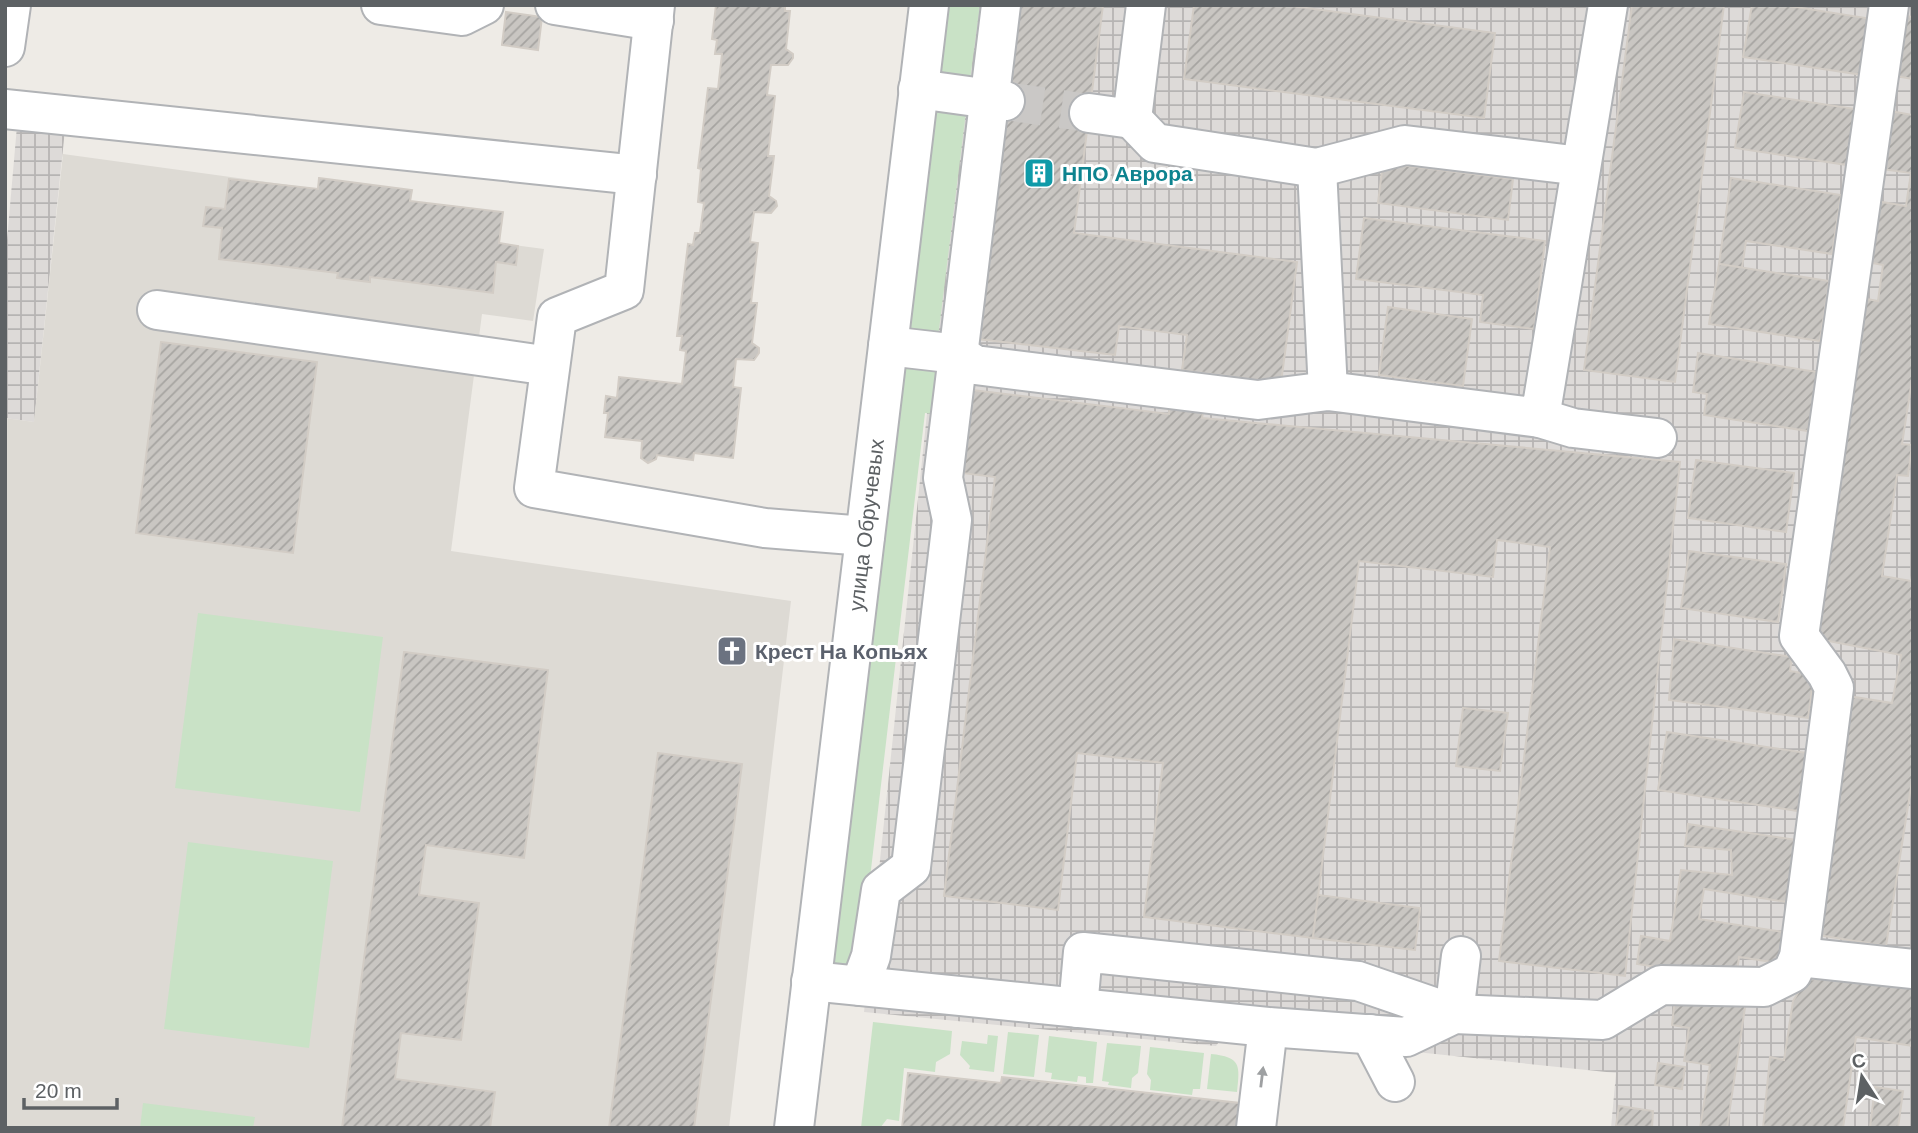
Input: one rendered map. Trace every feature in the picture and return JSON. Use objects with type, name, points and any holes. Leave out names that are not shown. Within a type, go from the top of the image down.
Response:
[{"type":"street","points":[[5,47],[11,5]]},
{"type":"street","points":[[381,5],[462,16],[484,5]]},
{"type":"street","points":[[555,5],[654,13],[624,290],[557,317],[534,488],[765,528],[865,536]]},
{"type":"street","name":"улица Обручевых","points":[[794,1128],[929,5]]},
{"type":"street","points":[[860,986],[871,956],[881,890],[911,867],[952,520],[943,478],[958,354],[997,100],[1001,5]]},
{"type":"street","points":[[1132,119],[1146,5]]},
{"type":"street","points":[[1540,418],[1608,5]]},
{"type":"street","points":[[1078,1008],[1083,953],[1357,981],[1454,1014],[1603,1020],[1661,985],[1764,987],[1792,973],[1799,957],[1835,688],[1800,636],[1889,5]]},
{"type":"street","points":[[918,89],[997,100]]},
{"type":"street","points":[[5,109],[637,175]]},
{"type":"street","points":[[1089,113],[1132,119],[1154,143],[1317,168],[1405,145],[1581,166]]},
{"type":"street","points":[[1317,168],[1328,391]]},
{"type":"street","points":[[157,310],[550,366]]},
{"type":"street","points":[[888,346],[958,354],[975,365],[1258,400],[1328,391],[1540,418],[1573,428],[1657,438]]},
{"type":"street","points":[[1454,1014],[1461,956]]},
{"type":"street","points":[[1799,957],[1913,969]]},
{"type":"street","points":[[811,981],[1268,1027],[1406,1037],[1454,1014]]},
{"type":"street","points":[[1256,1128],[1268,1027]]},
{"type":"street","points":[[1370,1034],[1395,1082]]},
{"type":"shaded area","points":[[974,5],[1913,5],[1913,1128],[1611,1128],[1616,1073],[1233,1033],[1222,1038],[1216,1046],[864,1012],[930,385]]},
{"type":"shaded area","points":[[17,126],[65,130],[34,422],[5,418],[5,263]]},
{"type":"shaded area","points":[[63,154],[317,189],[319,178],[412,190],[411,201],[503,212],[499,243],[544,249],[533,321],[482,314],[451,551],[791,601],[729,1128],[5,1128],[5,418],[34,422]]},
{"type":"green space","points":[[948,5],[980,5],[970,80],[940,77]]},
{"type":"green space","points":[[935,107],[966,112],[938,337],[908,334]]},
{"type":"green space","points":[[905,366],[945,371],[940,415],[925,413],[861,954],[849,981],[835,965],[834,953]]},
{"type":"green space","points":[[198,613],[383,637],[360,812],[175,788]]},
{"type":"green space","points":[[188,842],[333,861],[309,1048],[164,1029]]},
{"type":"green space","points":[[873,1022],[952,1031],[950,1054],[936,1062],[935,1072],[904,1068],[899,1121],[887,1119],[880,1128],[861,1128]]},
{"type":"green space","points":[[1008,1032],[1039,1035],[1034,1077],[1003,1074]]},
{"type":"green space","points":[[988,1035],[998,1036],[994,1072],[969,1069],[970,1066],[960,1055],[962,1041],[987,1044]]},
{"type":"green space","points":[[1049,1036],[1097,1042],[1093,1083],[1086,1083],[1086,1077],[1078,1076],[1077,1082],[1051,1079],[1052,1073],[1045,1072]]},
{"type":"green space","points":[[1107,1043],[1141,1046],[1138,1073],[1132,1078],[1131,1088],[1108,1085],[1109,1082],[1102,1081]]},
{"type":"green space","points":[[1150,1047],[1204,1053],[1200,1089],[1193,1089],[1192,1095],[1150,1090],[1151,1080],[1147,1074]]},
{"type":"green space","points":[[1211,1054],[1228,1057],[1236,1064],[1237,1092],[1207,1089]]},
{"type":"green space","points":[[143,1103],[255,1117],[253,1128],[140,1128]]},
{"type":"building","points":[[716,5],[785,5],[785,11],[790,11],[786,49],[793,54],[793,58],[788,65],[771,65],[767,95],[775,96],[768,156],[774,156],[769,196],[776,201],[777,206],[771,213],[754,212],[750,242],[758,243],[751,303],[757,303],[752,343],[759,348],[759,353],[754,360],[736,359],[733,387],[741,388],[733,458],[694,453],[693,460],[657,455],[656,459],[648,463],[641,458],[642,441],[605,437],[608,413],[604,413],[606,396],[617,398],[619,377],[682,384],[686,351],[680,350],[682,336],[677,336],[688,244],[693,245],[695,233],[700,233],[704,203],[698,202],[701,169],[698,168],[708,88],[718,89],[722,54],[715,54],[717,40],[712,39]]},
{"type":"building","name":"НПО Аврора","points":[[1017,5],[1103,5],[1074,233],[1297,262],[1281,383],[1182,370],[1187,335],[1119,326],[1115,355],[978,339]]},
{"type":"building","points":[[1194,5],[1284,5],[1495,33],[1484,118],[1184,79]]},
{"type":"building","points":[[1632,5],[1724,5],[1675,382],[1584,370]]},
{"type":"building","points":[[1752,5],[1783,5],[1872,19],[1863,75],[1743,57]]},
{"type":"building","points":[[506,12],[542,17],[538,50],[502,45]]},
{"type":"building","points":[[1905,16],[1913,17],[1913,79],[1895,76]]},
{"type":"building","points":[[1744,92],[1855,109],[1847,165],[1735,148]]},
{"type":"building","points":[[1890,111],[1913,115],[1913,373],[1902,444],[1912,445],[1908,476],[1897,475],[1882,576],[1911,581],[1913,570],[1913,774],[1886,946],[1812,934],[1848,696],[1892,703],[1901,655],[1813,638],[1861,298],[1878,301],[1883,265],[1867,262],[1876,201],[1906,206],[1911,173],[1881,169]]},
{"type":"building","points":[[1383,163],[1513,179],[1508,220],[1378,203]]},
{"type":"building","points":[[319,178],[412,190],[410,201],[503,212],[499,243],[518,246],[516,265],[496,262],[493,293],[370,277],[370,282],[337,278],[338,273],[219,259],[222,228],[203,226],[206,207],[225,209],[229,179],[318,189]]},
{"type":"building","points":[[1731,178],[1841,195],[1832,254],[1746,241],[1742,268],[1719,264]]},
{"type":"building","points":[[1364,218],[1545,241],[1534,329],[1480,322],[1483,295],[1356,279]]},
{"type":"building","points":[[1719,264],[1829,281],[1820,341],[1709,324]]},
{"type":"building","points":[[1388,307],[1472,319],[1463,386],[1379,375]]},
{"type":"building","points":[[161,342],[317,362],[293,553],[136,533]]},
{"type":"building","points":[[1698,353],[1817,372],[1808,431],[1704,415],[1707,394],[1693,392]]},
{"type":"building","points":[[972,390],[1169,414],[1170,402],[1204,406],[1202,418],[1680,462],[1625,976],[1499,961],[1550,547],[1497,540],[1493,577],[1359,561],[1313,938],[1144,917],[1163,763],[1077,753],[1058,910],[944,896],[995,477],[962,473]]},
{"type":"building","points":[[1696,460],[1794,473],[1786,532],[1688,518]]},
{"type":"building","points":[[1689,551],[1786,564],[1778,622],[1681,608]]},
{"type":"building","points":[[1674,639],[1792,657],[1790,671],[1814,675],[1808,718],[1669,700]]},
{"type":"building","points":[[404,652],[548,670],[524,858],[426,845],[419,895],[479,903],[461,1040],[401,1033],[395,1079],[495,1092],[490,1128],[342,1128]]},
{"type":"building","points":[[1463,708],[1508,713],[1500,771],[1456,766]]},
{"type":"building","points":[[1667,732],[1807,753],[1798,811],[1658,790]]},
{"type":"building","points":[[658,753],[742,764],[694,1128],[609,1128]]},
{"type":"building","points":[[1688,824],[1797,840],[1787,902],[1704,889],[1699,919],[1789,933],[1785,964],[1739,957],[1736,979],[1637,964],[1641,936],[1670,941],[1681,870],[1732,875],[1731,850],[1685,846]]},
{"type":"building","points":[[1318,895],[1420,908],[1415,950],[1313,938]]},
{"type":"building","points":[[1839,977],[1913,985],[1913,1046],[1856,1037],[1843,1128],[1763,1128],[1770,1057],[1784,1060],[1793,1001],[1806,980]]},
{"type":"building","points":[[1747,994],[1727,1128],[1700,1128],[1710,1065],[1684,1061],[1689,1028],[1672,1025],[1675,999]]},
{"type":"building","points":[[1658,1063],[1685,1067],[1682,1089],[1655,1085]]},
{"type":"building","points":[[908,1073],[1001,1083],[1002,1077],[1240,1103],[1238,1128],[902,1128]]},
{"type":"building","points":[[1875,1087],[1903,1091],[1898,1128],[1870,1128]]},
{"type":"building","points":[[1619,1106],[1653,1111],[1652,1128],[1616,1126]]},
{"type":"tunnel","points":[[1005,101],[1089,113]]},
{"type":"place","name":"НПО Аврора","points":[[1039,173]]},
{"type":"place","name":"Крест На Копьях","points":[[732,651]]}]
